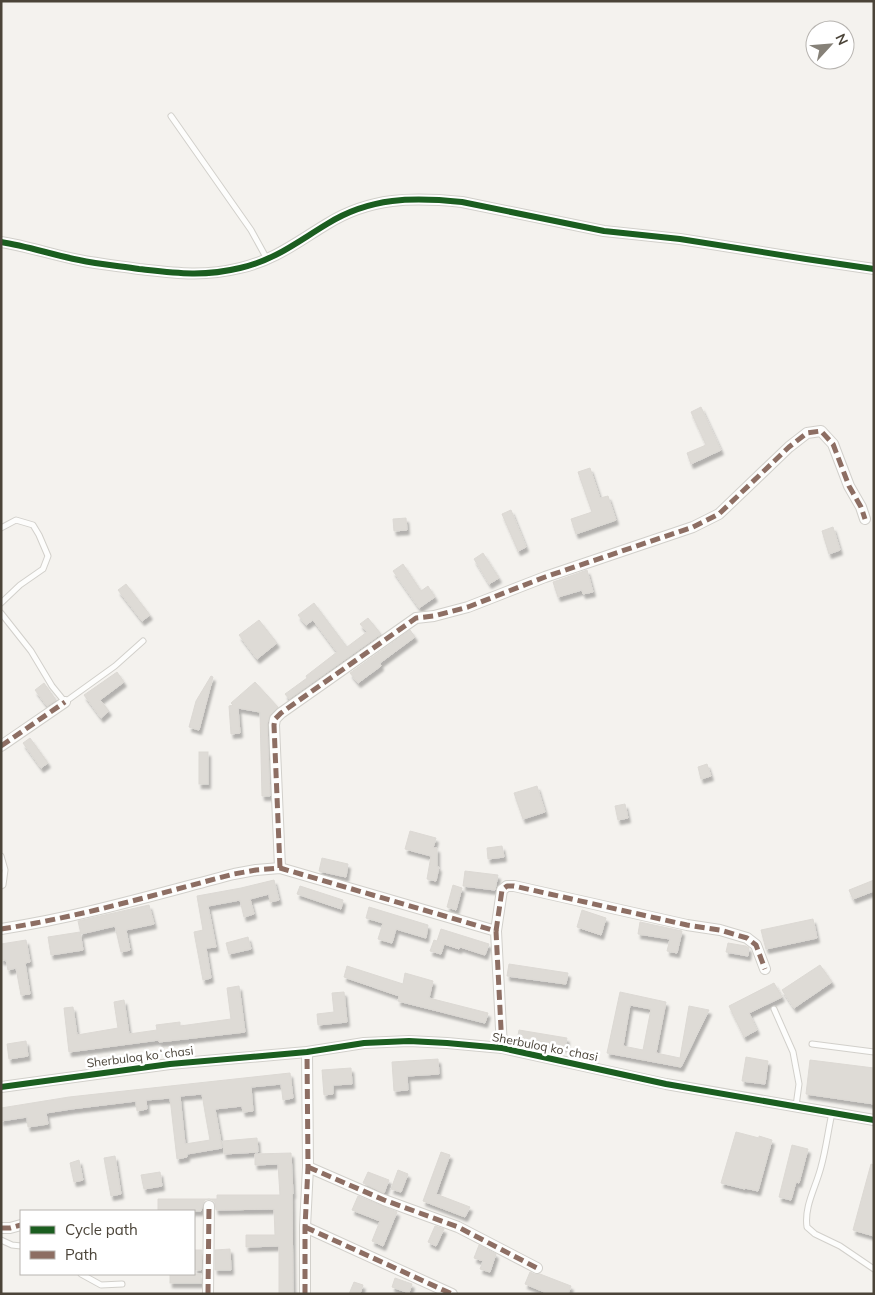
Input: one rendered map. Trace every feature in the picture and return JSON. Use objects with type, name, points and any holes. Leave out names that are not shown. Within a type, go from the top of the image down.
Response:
[{"type":"street","points":[[1,242],[107,265],[182,274],[204,274],[223,272],[267,260],[290,248],[328,223],[366,205],[393,200],[441,200],[462,202],[610,232],[680,239],[874,269]]},
{"type":"street","points":[[280,868],[275,718],[416,618],[434,616],[468,606],[545,577],[693,527],[719,514],[789,447],[807,433],[821,431],[833,444],[849,486],[865,519]]},
{"type":"street","points":[[1,746],[65,702]]},
{"type":"street","points":[[1,929],[87,912],[234,874],[280,868],[496,931]]},
{"type":"street","points":[[502,1048],[496,931],[502,890],[507,886],[678,923],[720,930],[747,938],[756,944],[765,969]]},
{"type":"street","name":"Sherbuloq koʻchasi","points":[[1,1087],[170,1064],[307,1052],[364,1043],[410,1041],[502,1048],[666,1084],[874,1120]]},
{"type":"street","points":[[305,1294],[308,1167],[307,1052]]},
{"type":"street","points":[[308,1167],[384,1200],[458,1227],[537,1268]]},
{"type":"street","points":[[208,1294],[209,1206]]},
{"type":"street","points":[[1,1228],[20,1225]]},
{"type":"street","points":[[306,1227],[452,1294]]},
{"type":"lane","points":[[171,116],[251,230],[267,260]]},
{"type":"lane","points":[[1,528],[16,520],[33,525],[48,556],[43,569],[20,585],[1,603]]},
{"type":"lane","points":[[1,613],[31,651],[52,686],[65,702],[115,666],[143,641]]},
{"type":"lane","points":[[1,856],[5,870],[1,886]]},
{"type":"lane","points":[[774,1009],[793,1052],[799,1084],[796,1106]]},
{"type":"lane","points":[[812,1044],[874,1052]]},
{"type":"lane","points":[[832,1113],[822,1166],[808,1205],[807,1227],[815,1234],[840,1246],[874,1269]]},
{"type":"lane","points":[[1,1240],[12,1245],[20,1246]]},
{"type":"lane","points":[[83,1275],[101,1285],[122,1284]]},
{"type":"building","points":[[701,407],[721,450],[691,464],[687,453],[706,445],[691,412]]},
{"type":"building","points":[[590,468],[600,498],[608,496],[616,520],[576,534],[571,519],[592,512],[578,472]]},
{"type":"building","points":[[511,510],[526,547],[518,551],[502,514]]},
{"type":"building","points":[[406,518],[407,530],[394,531],[393,519]]},
{"type":"building","points":[[833,527],[840,550],[829,554],[822,531]]},
{"type":"building","points":[[483,553],[499,578],[489,584],[474,559]]},
{"type":"building","points":[[403,564],[421,591],[428,586],[435,597],[419,608],[393,571]]},
{"type":"building","points":[[587,570],[593,592],[583,594],[582,590],[558,597],[553,582]]},
{"type":"building","points":[[126,584],[150,615],[142,621],[118,590]]},
{"type":"building","points":[[314,603],[347,647],[367,632],[360,624],[368,618],[381,634],[289,699],[285,694],[337,652],[313,620],[306,625],[298,615]]},
{"type":"building","points":[[259,620],[277,643],[257,659],[239,635]]},
{"type":"building","points":[[410,630],[415,637],[380,663],[381,666],[358,683],[350,673]]},
{"type":"building","points":[[117,672],[124,682],[100,700],[109,711],[101,718],[84,695]]},
{"type":"building","points":[[211,676],[213,677],[199,730],[189,727],[196,701]]},
{"type":"building","points":[[255,682],[278,707],[270,715],[267,724],[270,796],[262,796],[260,712],[238,708],[240,733],[231,734],[229,706],[233,705],[231,703]]},
{"type":"building","points":[[44,683],[56,700],[47,706],[35,690]]},
{"type":"building","points":[[30,738],[48,763],[41,768],[23,743]]},
{"type":"building","points":[[199,752],[208,752],[208,784],[199,784]]},
{"type":"building","points":[[707,764],[711,776],[701,779],[698,767]]},
{"type":"building","points":[[537,786],[545,812],[523,819],[514,793]]},
{"type":"building","points":[[625,804],[628,818],[618,820],[615,806]]},
{"type":"building","points":[[410,831],[436,838],[433,848],[437,848],[437,867],[439,867],[436,881],[427,879],[431,856],[405,849]]},
{"type":"building","points":[[502,846],[504,857],[488,859],[487,848]]},
{"type":"building","points":[[322,858],[348,864],[346,877],[319,871]]},
{"type":"building","points":[[465,871],[498,875],[495,890],[463,886]]},
{"type":"building","points":[[274,880],[279,900],[270,902],[269,894],[250,899],[254,914],[244,917],[240,900],[208,906],[216,947],[206,948],[211,978],[203,980],[194,932],[203,930],[197,896]]},
{"type":"building","points":[[874,880],[874,891],[853,899],[849,890]]},
{"type":"building","points":[[453,885],[462,888],[456,910],[447,907]]},
{"type":"building","points":[[300,886],[343,900],[341,909],[297,894]]},
{"type":"building","points":[[149,905],[154,924],[126,930],[130,950],[121,952],[115,926],[81,934],[78,921]]},
{"type":"building","points":[[369,907],[428,925],[426,938],[396,929],[392,943],[378,939],[383,923],[366,918]]},
{"type":"building","points":[[582,910],[606,918],[601,935],[577,927]]},
{"type":"building","points":[[813,919],[817,938],[766,949],[761,930]]},
{"type":"building","points":[[640,922],[682,931],[677,953],[667,951],[670,939],[638,934]]},
{"type":"building","points":[[441,929],[489,944],[485,955],[444,944],[441,954],[430,951],[434,940],[437,941]]},
{"type":"building","points":[[80,932],[83,950],[51,955],[48,937]]},
{"type":"building","points":[[248,937],[251,949],[229,954],[226,943]]},
{"type":"building","points":[[26,940],[30,962],[25,963],[30,994],[21,995],[16,968],[8,970],[6,960],[1,960],[1,944]]},
{"type":"building","points":[[728,943],[746,946],[749,948],[748,956],[726,952]]},
{"type":"building","points":[[509,964],[568,973],[566,984],[507,976]]},
{"type":"building","points":[[820,965],[832,982],[794,1008],[782,990]]},
{"type":"building","points":[[347,966],[403,984],[405,973],[433,981],[429,998],[488,1013],[485,1023],[398,1001],[399,996],[344,977]]},
{"type":"building","points":[[774,983],[782,997],[749,1013],[757,1030],[744,1037],[729,1006]]},
{"type":"building","points":[[239,986],[245,1032],[159,1042],[159,1040],[69,1052],[64,1008],[73,1007],[77,1035],[118,1028],[114,1002],[124,1000],[129,1034],[157,1030],[156,1025],[180,1022],[180,1026],[231,1019],[227,988]]},
{"type":"building","points":[[344,992],[347,1022],[318,1025],[317,1014],[334,1012],[332,993]]},
{"type":"building","points":[[620,992],[666,1002],[656,1053],[680,1058],[689,1006],[709,1010],[681,1067],[607,1053]],"holes":[[[630,1005],[651,1009],[643,1050],[623,1046]]]},
{"type":"building","points":[[519,1030],[567,1038],[565,1047],[517,1040]]},
{"type":"building","points":[[26,1041],[28,1056],[9,1059],[7,1044]]},
{"type":"building","points":[[746,1057],[768,1061],[765,1084],[742,1081]]},
{"type":"building","points":[[438,1059],[439,1074],[407,1076],[408,1090],[394,1091],[392,1062]]},
{"type":"building","points":[[810,1060],[874,1068],[874,1104],[806,1094]]},
{"type":"building","points":[[351,1068],[352,1084],[333,1085],[333,1094],[324,1095],[322,1070]]},
{"type":"building","points":[[290,1073],[293,1098],[283,1100],[281,1084],[251,1087],[253,1111],[243,1112],[242,1106],[215,1109],[222,1148],[187,1154],[187,1157],[177,1159],[170,1098],[146,1100],[147,1109],[137,1111],[136,1101],[46,1113],[48,1124],[28,1127],[27,1117],[1,1121],[1,1108],[69,1097]],"holes":[[[202,1094],[210,1140],[185,1144],[180,1096]]]},
{"type":"building","points":[[736,1132],[772,1140],[758,1191],[721,1183]]},
{"type":"building","points":[[257,1138],[258,1152],[224,1154],[223,1141]]},
{"type":"building","points":[[792,1145],[808,1149],[799,1183],[796,1182],[791,1200],[779,1197]]},
{"type":"building","points":[[441,1152],[450,1155],[436,1194],[470,1207],[465,1217],[423,1201]]},
{"type":"building","points":[[291,1153],[293,1294],[279,1294],[279,1246],[246,1247],[246,1235],[275,1235],[274,1209],[216,1210],[215,1202],[209,1199],[217,1199],[217,1195],[280,1195],[278,1164],[255,1165],[255,1154]]},
{"type":"building","points":[[115,1156],[121,1194],[111,1196],[104,1158]]},
{"type":"building","points":[[79,1160],[83,1180],[74,1182],[70,1163]]},
{"type":"building","points":[[871,1164],[874,1165],[874,1236],[853,1230]]},
{"type":"building","points":[[398,1170],[408,1174],[401,1192],[391,1189]]},
{"type":"building","points":[[160,1172],[162,1186],[144,1189],[141,1175]]},
{"type":"building","points":[[368,1172],[389,1180],[384,1193],[363,1183]]},
{"type":"building","points":[[358,1196],[397,1212],[383,1246],[372,1241],[380,1221],[352,1210]]},
{"type":"building","points":[[158,1199],[209,1199],[203,1203],[201,1211],[195,1211],[158,1210]]},
{"type":"building","points":[[435,1226],[444,1229],[436,1246],[428,1242]]},
{"type":"building","points":[[479,1245],[496,1254],[490,1272],[480,1269],[483,1261],[474,1258]]},
{"type":"building","points":[[230,1249],[231,1270],[215,1270],[215,1250]]},
{"type":"building","points":[[195,1250],[202,1250],[201,1270],[195,1270]]},
{"type":"building","points":[[530,1272],[571,1286],[568,1294],[549,1294],[525,1284]]},
{"type":"building","points":[[201,1274],[201,1283],[170,1283],[170,1275]]},
{"type":"building","points":[[395,1278],[412,1284],[409,1293],[392,1287]]},
{"type":"building","points":[[354,1282],[363,1285],[360,1294],[349,1294]]},
{"type":"marked path","points":[[280,868],[275,719],[416,618],[434,616],[468,607],[545,577],[693,527],[719,514],[789,447],[807,433],[821,431],[833,444],[849,486],[861,507],[865,519]]},
{"type":"marked path","points":[[1,746],[65,702]]},
{"type":"marked path","points":[[1,929],[89,912],[234,874],[280,868],[496,931],[502,1048]]},
{"type":"marked path","points":[[496,931],[502,890],[507,886],[514,886],[687,925],[720,930],[747,938],[756,945],[765,969]]},
{"type":"marked path","points":[[305,1294],[305,1227],[308,1167],[307,1052]]},
{"type":"marked path","points":[[308,1167],[384,1200],[458,1227],[537,1268]]},
{"type":"marked path","points":[[208,1294],[209,1206]]},
{"type":"marked path","points":[[1,1228],[20,1225]]},
{"type":"marked path","points":[[305,1227],[452,1294]]},
{"type":"cycle path","points":[[1,242],[101,264],[177,273],[214,273],[253,265],[285,250],[327,224],[359,208],[392,201],[426,200],[462,202],[604,231],[680,239],[874,269]]},
{"type":"cycle path","points":[[1,1087],[170,1064],[307,1052],[364,1043],[409,1041],[502,1048],[666,1084],[874,1120]]}]
